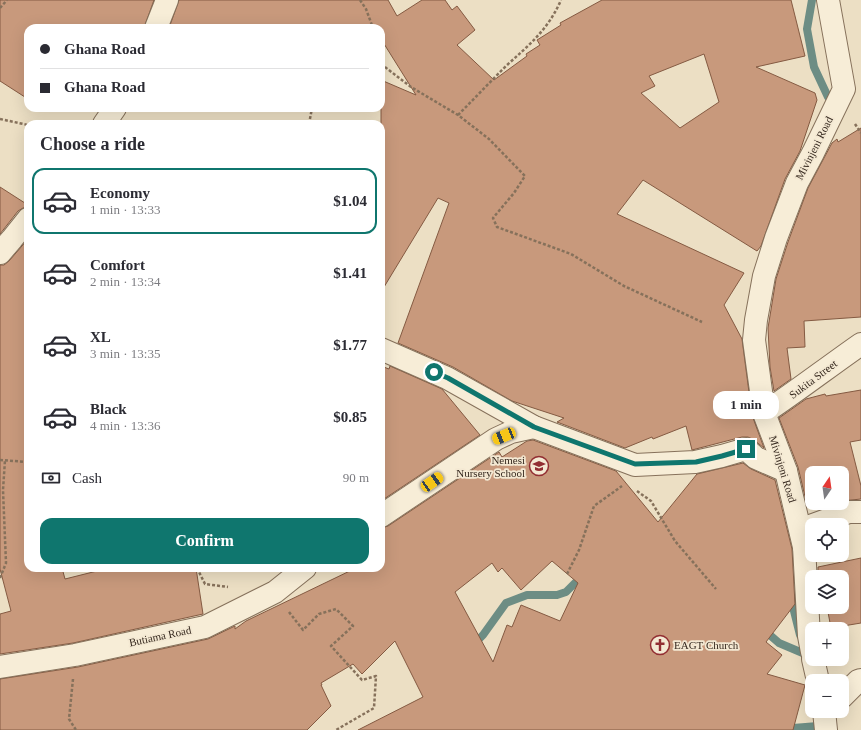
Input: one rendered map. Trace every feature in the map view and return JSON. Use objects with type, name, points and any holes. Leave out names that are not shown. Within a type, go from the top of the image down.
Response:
[{"type":"street","points":[[157,24],[166,0]]},
{"type":"street","name":"Mivinjeni Road","points":[[808,622],[804,547],[786,471],[764,413],[754,340],[764,276],[776,238],[796,183],[844,89],[828,0]]},
{"type":"street","points":[[0,253],[24,224]]},
{"type":"street","name":"Sukita Street","points":[[764,413],[798,391],[823,370],[861,344]]},
{"type":"street","points":[[385,351],[448,378],[534,427],[632,474],[696,462],[746,449],[756,458],[786,471]]},
{"type":"street","points":[[385,513],[496,439],[511,432],[534,427]]},
{"type":"street","points":[[804,547],[810,526],[848,512],[861,512]]},
{"type":"street","name":"Butiama Road","points":[[0,667],[75,655],[205,627],[275,592],[300,572]]},
{"type":"street","points":[[849,690],[861,680]]},
{"type":"path","points":[[0,8],[7,0]]},
{"type":"path","points":[[360,0],[366,9],[372,24]]},
{"type":"path","points":[[458,115],[538,36],[556,11],[561,0]]},
{"type":"path","points":[[385,67],[411,87],[458,115],[489,139],[525,176],[514,194],[493,218],[497,227],[571,254],[624,286],[702,322]]},
{"type":"path","points":[[0,119],[24,124]]},
{"type":"path","points":[[0,460],[24,462]]},
{"type":"path","points":[[0,578],[6,563],[3,490],[6,460]]},
{"type":"path","points":[[567,574],[579,550],[594,506],[614,491],[632,474],[651,501],[675,541],[716,589]]},
{"type":"path","points":[[199,572],[205,584],[236,588],[250,597],[250,604]]},
{"type":"path","points":[[275,592],[303,630],[319,614],[336,609],[353,626],[331,646],[362,680],[376,676],[374,708],[336,730]]},
{"type":"path","points":[[75,655],[69,719],[76,730]]},
{"type":"building","points":[[0,0],[154,0],[145,24],[24,24],[24,96],[0,81]]},
{"type":"building","points":[[179,0],[388,0],[397,16],[422,0],[445,0],[452,10],[457,6],[475,30],[457,45],[494,80],[527,56],[526,54],[540,45],[537,40],[561,25],[560,23],[602,0],[791,0],[805,56],[756,67],[815,93],[817,100],[800,151],[785,179],[761,246],[757,251],[643,180],[617,214],[744,273],[724,305],[742,339],[752,415],[764,448],[748,437],[742,437],[692,450],[686,426],[625,448],[557,422],[564,418],[512,401],[453,367],[398,343],[449,203],[438,198],[385,285],[385,120],[381,120],[381,112],[385,112],[385,82],[416,95],[385,45],[385,24],[170,24]],"holes":[[[704,54],[719,102],[680,128],[641,93],[655,86],[649,76]]]},
{"type":"building","points":[[861,128],[861,317],[804,321],[805,347],[787,348],[791,379],[774,391],[770,367],[768,328],[776,279],[788,242],[808,188],[832,143],[837,139],[838,142]]},
{"type":"building","points":[[0,187],[24,202],[24,208],[18,211],[0,234]]},
{"type":"building","points":[[24,244],[24,572],[63,572],[65,579],[93,572],[197,572],[203,614],[73,643],[0,654],[0,614],[11,611],[0,569],[0,265],[4,265]]},
{"type":"building","points":[[390,366],[442,389],[480,435],[385,498],[385,368],[389,369]]},
{"type":"building","points":[[861,390],[861,440],[850,442],[861,486],[861,499],[849,500],[849,466],[805,466],[805,497],[798,467],[779,418],[806,399],[825,394],[826,396]]},
{"type":"building","points":[[533,440],[616,471],[658,522],[697,474],[743,463],[751,469],[775,480],[792,549],[795,604],[766,642],[782,655],[767,674],[805,685],[793,730],[358,730],[423,697],[395,641],[362,674],[353,664],[321,683],[331,706],[307,730],[0,730],[0,679],[78,667],[208,639],[235,626],[235,629],[246,621],[348,572],[385,572],[385,527],[499,452],[502,457],[527,441]],"holes":[[[552,561],[578,583],[560,621],[521,605],[512,627],[507,625],[493,662],[455,592],[492,563],[498,572],[502,568],[521,590]]]},
{"type":"building","points":[[861,558],[861,623],[849,625],[849,622],[830,622],[828,614],[849,614],[849,570],[818,570],[818,567],[849,562],[849,561]]},
{"type":"waterway","points":[[812,0],[807,29],[814,67],[828,97]]},
{"type":"waterway","points":[[476,646],[477,641],[506,603],[527,595],[557,595],[566,592],[576,582],[587,584]]},
{"type":"waterway","points":[[791,599],[800,635]]},
{"type":"waterway","points":[[763,629],[779,643],[805,654]]},
{"type":"waterway","points":[[785,722],[793,728],[818,726]]},
{"type":"place","name":"Nemesi Nursery School","points":[[539,466]]},
{"type":"place","name":"EAGT Church","points":[[660,645]]},
{"type":"route","points":[[434,372],[448,378],[534,427],[635,464],[696,462],[746,449]]}]
